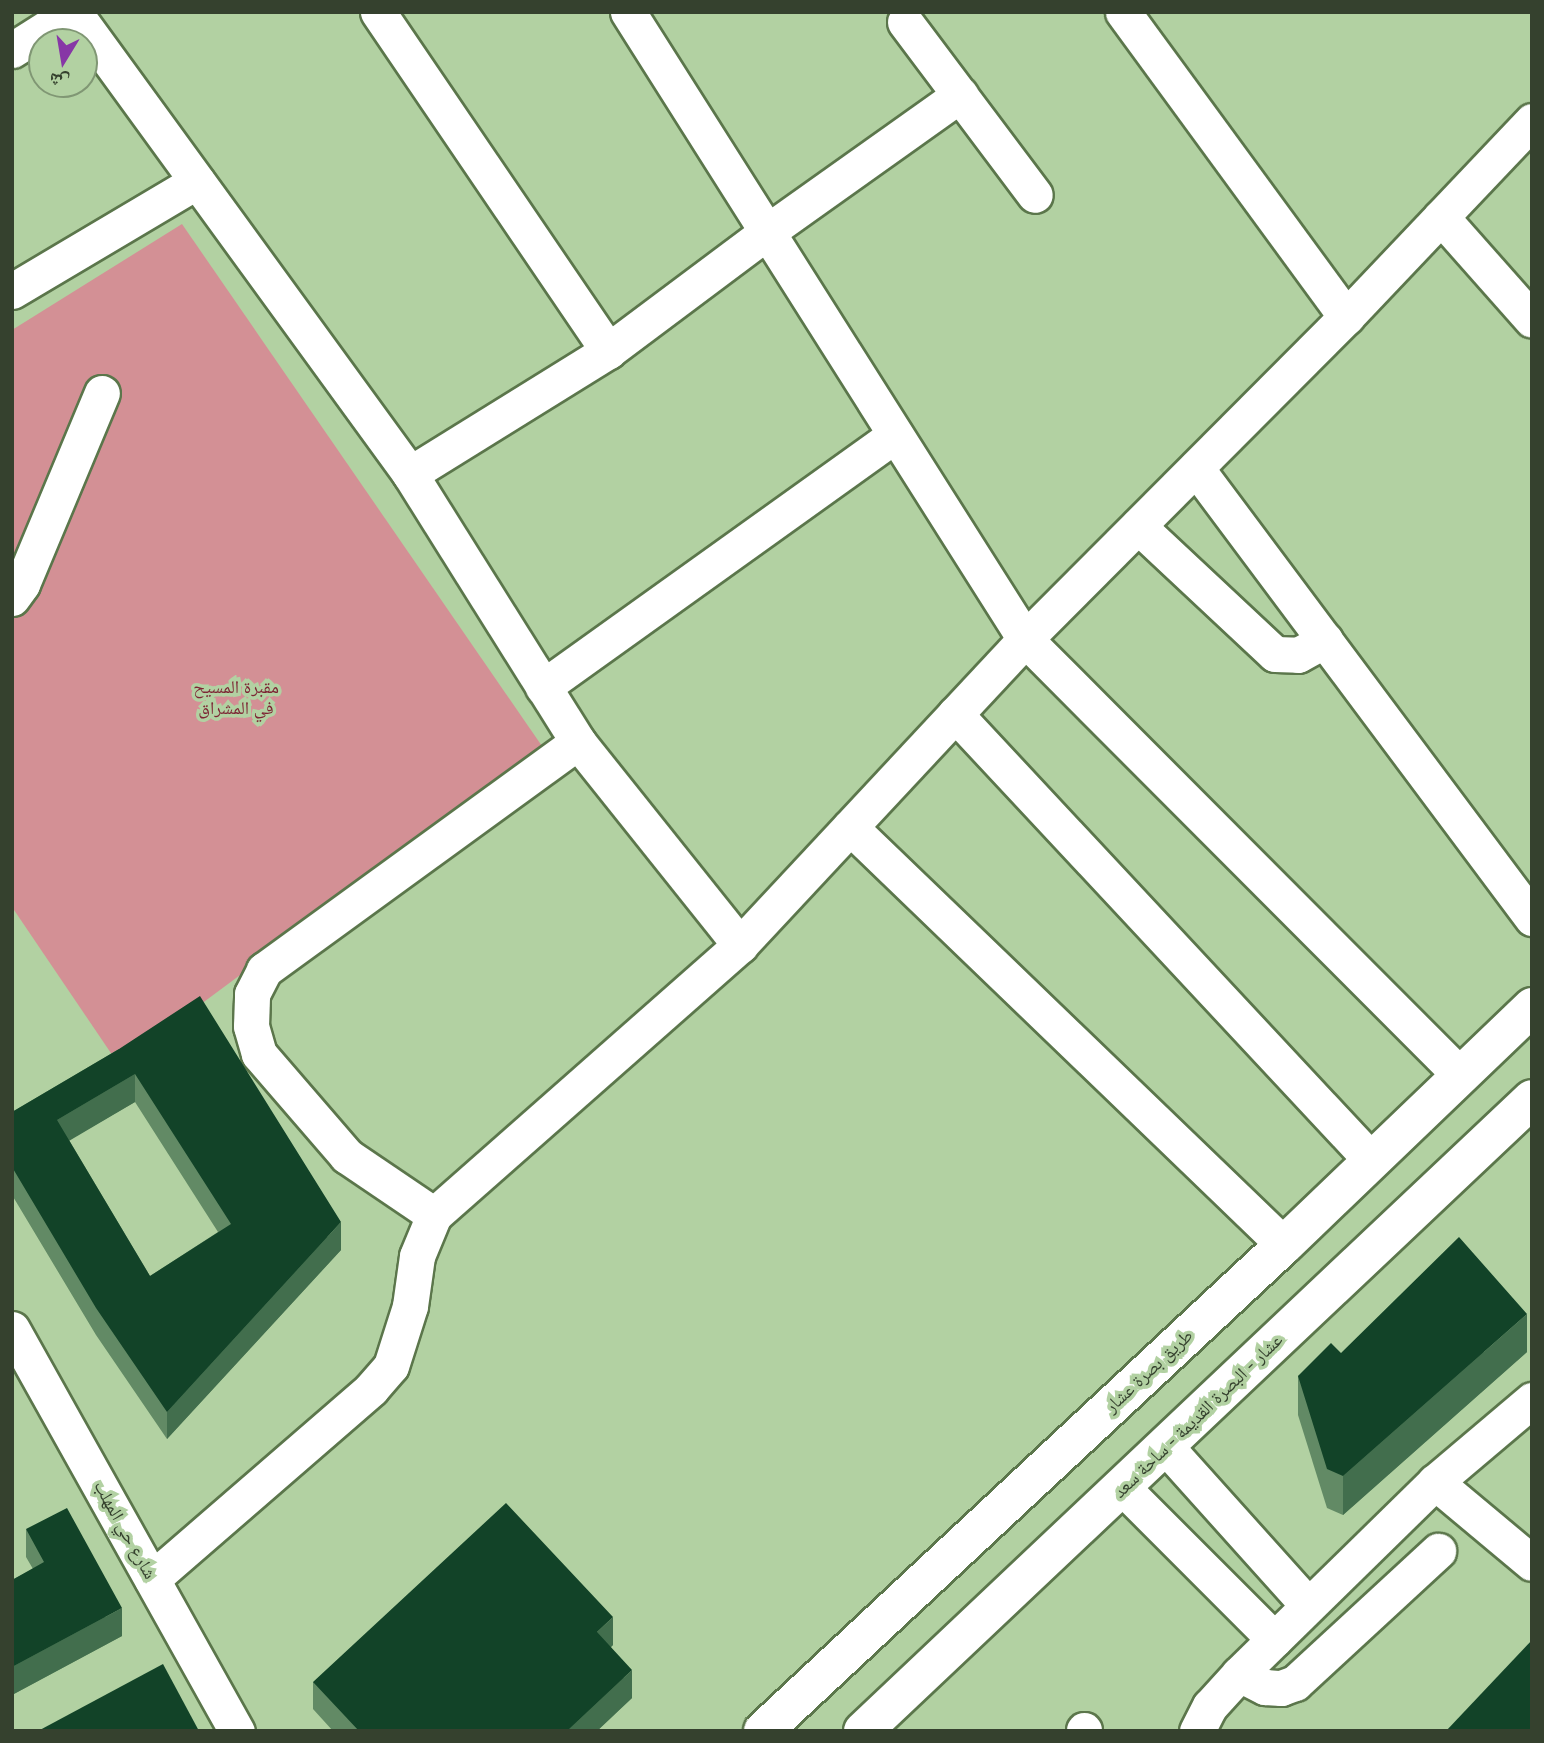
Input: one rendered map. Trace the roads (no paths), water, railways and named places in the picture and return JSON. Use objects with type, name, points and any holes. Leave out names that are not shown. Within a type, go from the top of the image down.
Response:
[{"type":"main road","name":"طريق بصرة عشار","points":[[763,1731],[1284,1245],[1459,1074],[1532,1007]]},
{"type":"main road","name":"عشار - البصرة القديمة - ساحة سعد","points":[[863,1731],[1532,1099]]},
{"type":"street","points":[[12,50],[73,12],[410,474],[578,742],[740,945]]},
{"type":"street","points":[[378,12],[608,351]]},
{"type":"street","points":[[628,12],[1025,639],[1459,1074]]},
{"type":"street","points":[[1123,12],[1346,317]]},
{"type":"street","points":[[905,22],[1035,195]]},
{"type":"street","points":[[410,474],[608,351],[766,232],[960,95]]},
{"type":"street","points":[[152,1579],[371,1389],[391,1366],[410,1306],[416,1256],[434,1215],[740,945],[1025,639],[1346,317],[1532,121]]},
{"type":"street","points":[[12,291],[197,181]]},
{"type":"street","points":[[1441,217],[1532,320]]},
{"type":"street","points":[[12,598],[22,584],[102,393]]},
{"type":"street","points":[[543,687],[895,435]]},
{"type":"street","points":[[1196,468],[1532,918]]},
{"type":"street","points":[[1138,526],[1275,654],[1298,655],[1325,640]]},
{"type":"street","points":[[955,714],[1371,1160]]},
{"type":"street","points":[[434,1215],[346,1156],[259,1054],[251,1026],[252,994],[264,970],[578,742]]},
{"type":"street","points":[[850,827],[1284,1245]]},
{"type":"street","name":"شارع حي المهلب","points":[[17,1347],[237,1731]]},
{"type":"street","points":[[1198,1731],[1210,1706],[1308,1605],[1435,1482],[1532,1399]]},
{"type":"street","points":[[1166,1447],[1308,1605]]},
{"type":"street","points":[[1435,1482],[1532,1563]]},
{"type":"street","points":[[1123,1488],[1274,1639]]},
{"type":"street","points":[[1239,1674],[1265,1687],[1281,1688],[1295,1683],[1438,1551]]},
{"type":"park label","name":"مقبرة المسيح في المشراق","points":[[236,698]]}]
